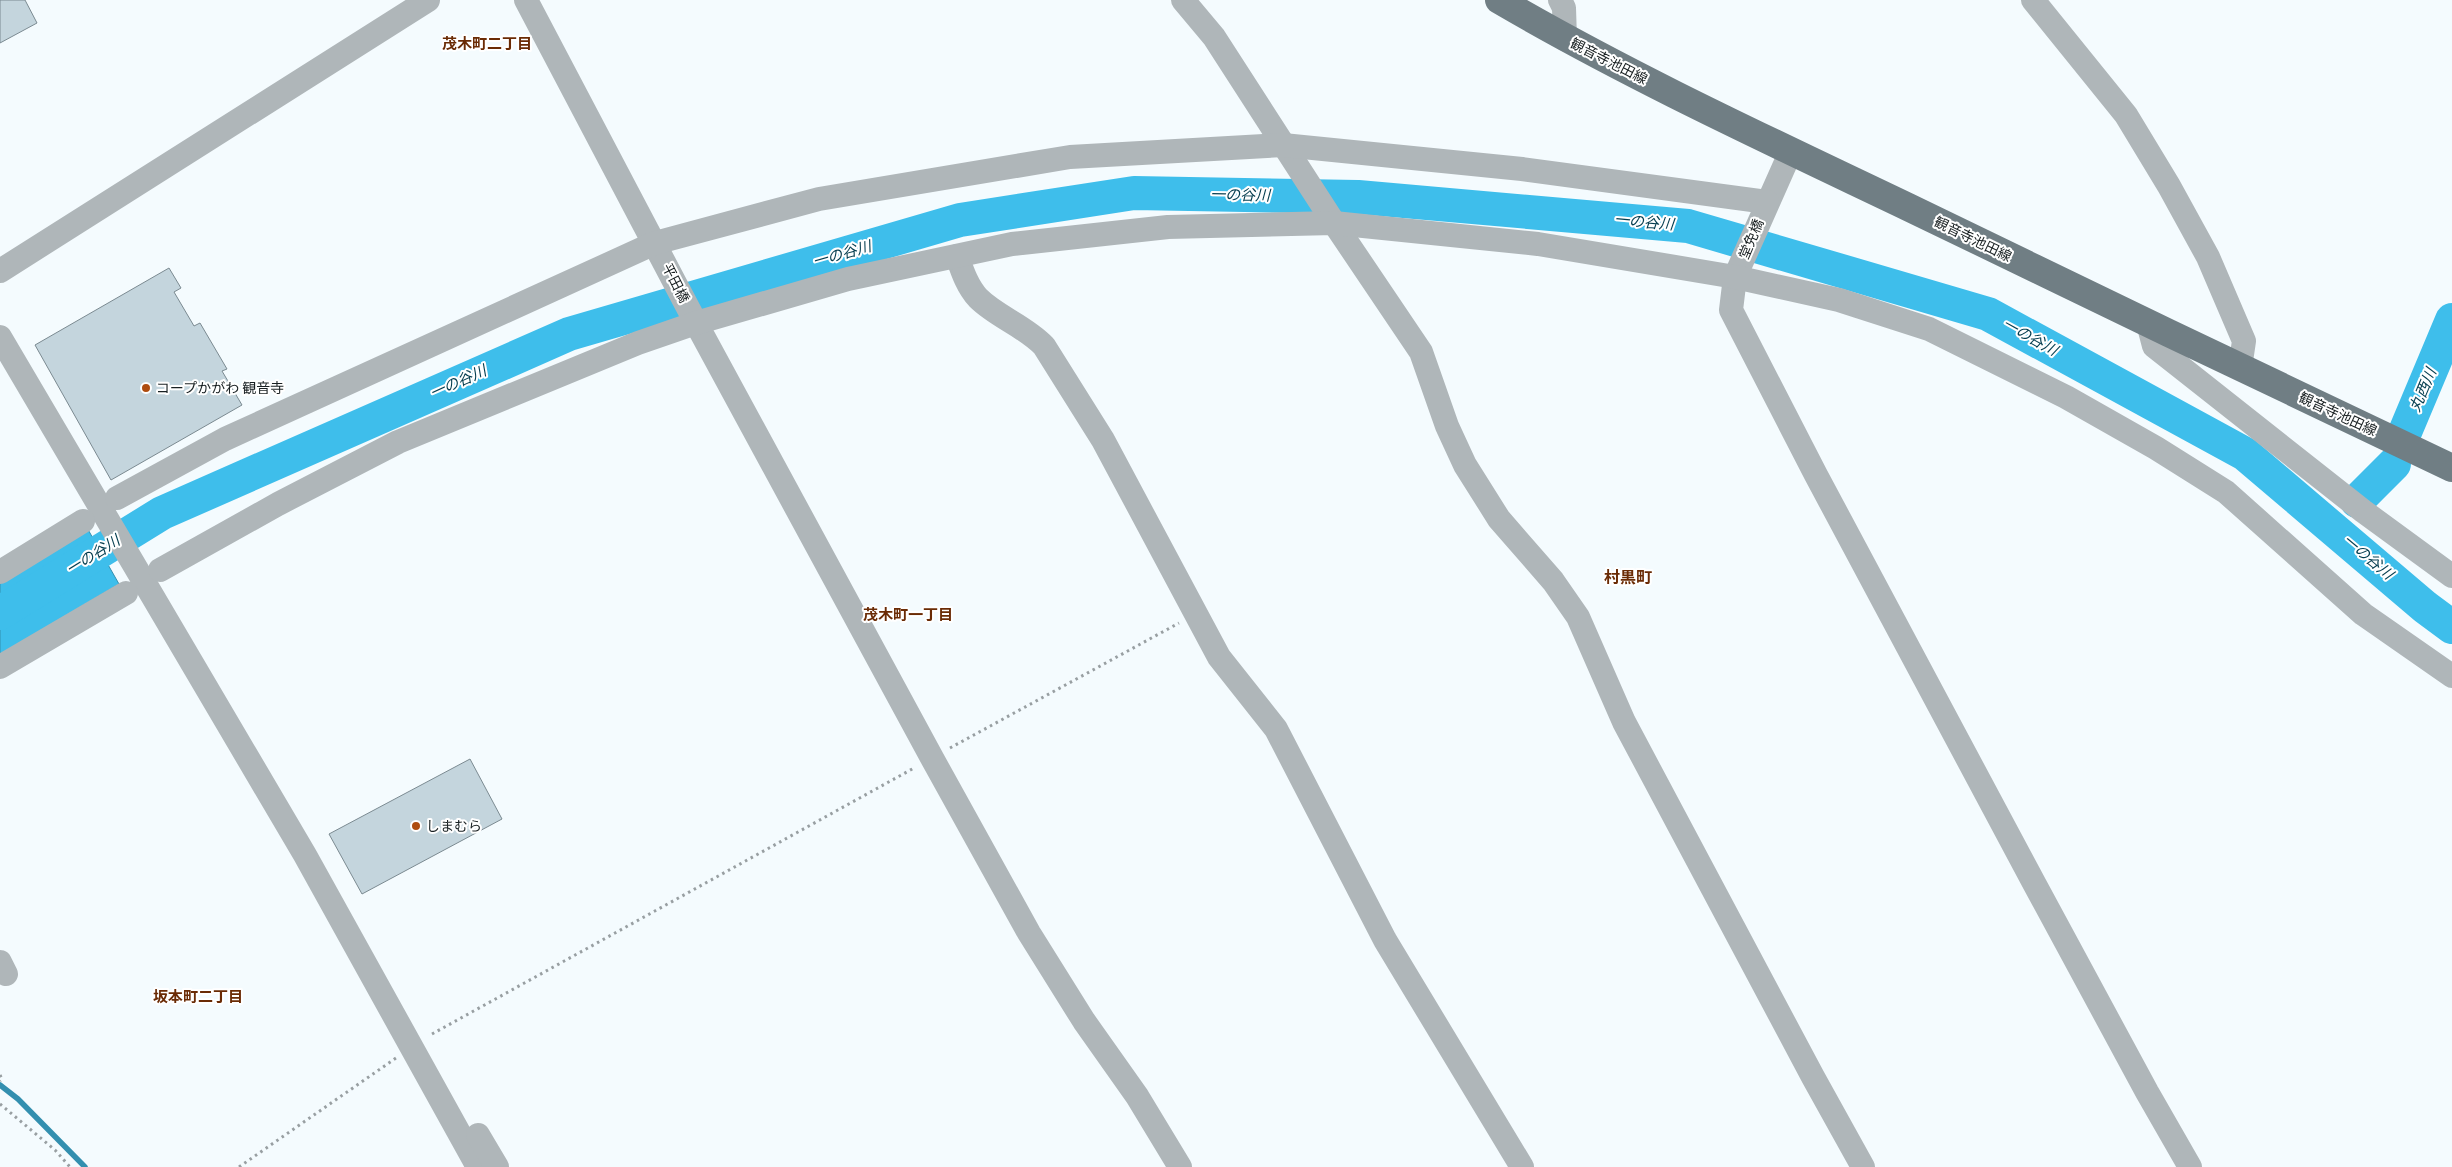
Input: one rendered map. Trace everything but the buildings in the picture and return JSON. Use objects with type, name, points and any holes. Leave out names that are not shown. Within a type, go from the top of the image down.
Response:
[{"type":"main road","name":"観音寺池田線","points":[[1499,0],[1566,39],[1791,151],[2240,368],[2452,468]]},
{"type":"street","points":[[0,271],[428,0]]},
{"type":"street","name":"平田橋","points":[[526,0],[696,323],[1029,933],[1084,1021],[1137,1096],[1180,1167]]},
{"type":"street","points":[[1183,0],[1214,37],[1334,223],[1421,352],[1447,426],[1465,465],[1500,519],[1553,581],[1578,617],[1589,648],[1624,722],[1863,1167]]},
{"type":"street","points":[[1560,0],[1564,8],[1566,39]]},
{"type":"street","points":[[2033,0],[2126,115],[2169,186],[2208,257],[2244,341],[2240,368]]},
{"type":"street","points":[[0,572],[101,509],[225,439],[655,243],[819,199],[1070,157],[1283,145],[1522,169],[1767,202]]},
{"type":"street","name":"堂免橋","points":[[1791,151],[1735,276],[1732,310],[1816,475],[2020,857],[2147,1092],[2190,1167]]},
{"type":"street","points":[[0,667],[143,580],[278,504],[398,442],[638,343],[696,323],[848,279],[1012,244],[1168,227],[1334,223],[1538,244],[1735,276],[1839,300],[1929,329],[2066,397],[2156,448],[2226,492],[2363,614],[2452,676]]},
{"type":"street","points":[[957,256],[968,284],[978,297],[1036,338],[1044,346],[1103,440],[1219,657],[1276,730],[1385,940],[1522,1167]]},
{"type":"street","points":[[2148,323],[2154,346],[2363,511],[2452,576]]},
{"type":"street","points":[[0,336],[416,1045],[497,1167]]},
{"type":"street","points":[[416,1045],[478,1167]]},
{"type":"path","points":[[239,1167],[416,1045],[1195,614]]},
{"type":"path","points":[[0,1104],[54,1150],[70,1167]]},
{"type":"water","points":[[86,526],[119,584],[0,655],[0,577]]},
{"type":"waterway","name":"一の谷川","points":[[0,613],[162,513],[569,334],[960,220],[1134,193],[1358,197],[1688,226],[1988,314],[2245,454],[2425,607],[2452,627]]},
{"type":"waterway","name":"丸西川","points":[[2405,432],[2452,320]]},
{"type":"waterway","name":"丸西川","points":[[2357,501],[2394,464]]},
{"type":"waterway","points":[[0,1085],[18,1099],[85,1167]]},
{"type":"place","name":"コープかがわ 観音寺","points":[[146,388]]},
{"type":"place","name":"しまむら","points":[[416,826]]},
{"type":"district","name":"茂木町二丁目","points":[[487,44]]},
{"type":"district","name":"村黒町","points":[[1628,577]]},
{"type":"district","name":"茂木町一丁目","points":[[908,615]]},
{"type":"district","name":"坂本町二丁目","points":[[198,997]]}]
